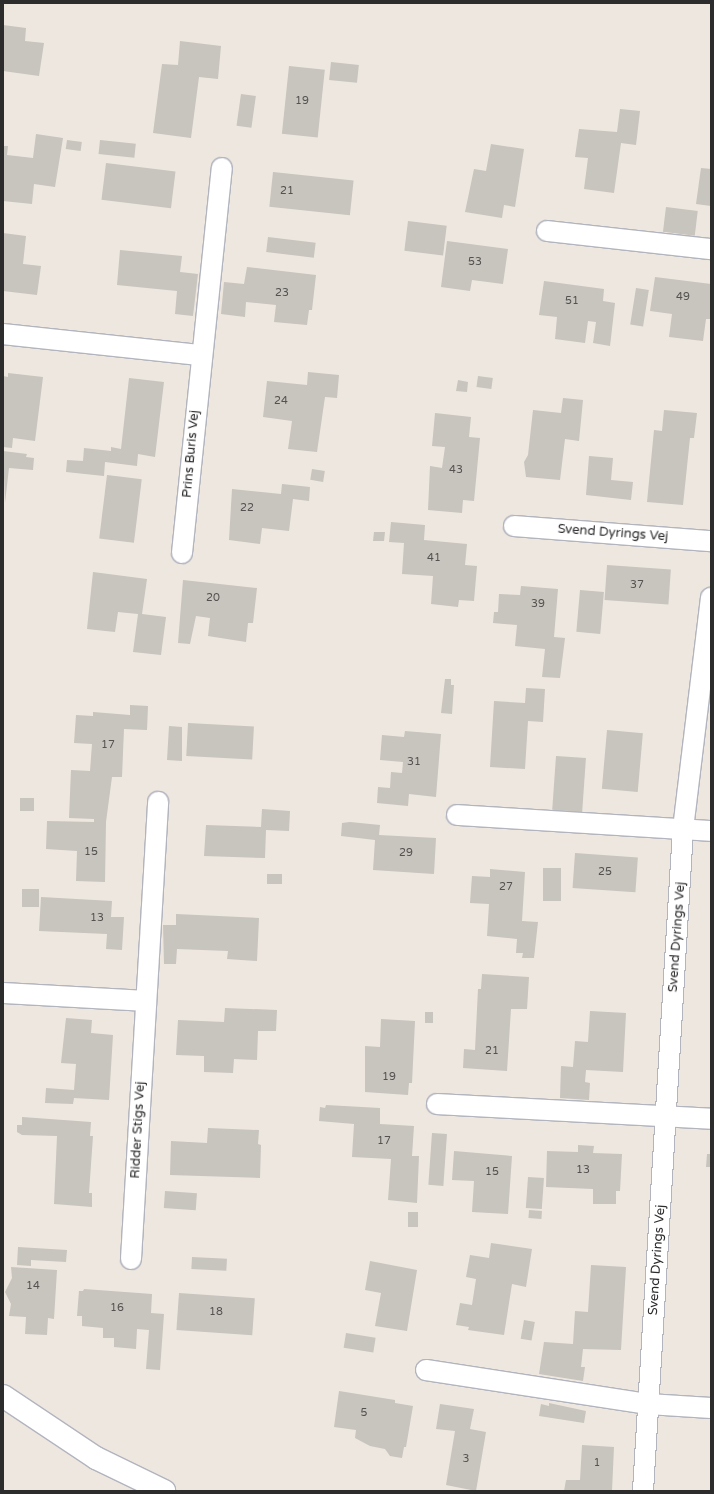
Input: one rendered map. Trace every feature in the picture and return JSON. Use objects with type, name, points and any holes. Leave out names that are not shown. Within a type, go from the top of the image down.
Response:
[{"type":"street","name":"Prins Buris Vej","points":[[182,554],[201,355],[222,168]]},
{"type":"street","points":[[547,231],[711,249]]},
{"type":"street","points":[[3,334],[201,355]]},
{"type":"street","name":"Svend Dyrings Vej","points":[[514,526],[711,541]]},
{"type":"street","name":"Svend Dyrings Vej","points":[[644,1491],[683,829],[711,598]]},
{"type":"street","name":"Ridder Stigs Vej","points":[[131,1258],[158,802]]},
{"type":"street","points":[[457,815],[711,831]]},
{"type":"street","points":[[3,993],[146,1001]]},
{"type":"street","points":[[437,1104],[711,1119]]},
{"type":"street","points":[[426,1370],[648,1404],[711,1408]]},
{"type":"street","points":[[3,1396],[96,1458],[164,1491]]},
{"type":"building","points":[[3,25],[26,28],[25,41],[44,43],[39,76],[3,71]]},
{"type":"building","points":[[180,41],[221,46],[218,79],[199,77],[191,138],[153,133],[162,64],[178,65]]},
{"type":"building","points":[[331,62],[359,65],[357,83],[329,80]]},
{"type":"building","points":[[289,66],[325,70],[318,137],[282,134]]},
{"type":"building","points":[[241,94],[256,96],[251,128],[237,126]]},
{"type":"building","points":[[620,109],[640,111],[636,145],[621,143],[614,193],[584,189],[588,158],[575,157],[579,129],[617,132]]},
{"type":"building","points":[[36,134],[63,138],[55,187],[34,184],[32,204],[3,201],[3,146],[8,146],[7,155],[33,158]]},
{"type":"building","points":[[67,140],[82,142],[81,151],[66,149]]},
{"type":"building","points":[[100,140],[136,144],[134,158],[99,154]]},
{"type":"building","points":[[491,144],[524,149],[515,207],[504,205],[502,218],[465,212],[474,169],[486,171]]},
{"type":"building","points":[[106,163],[175,172],[171,208],[101,200]]},
{"type":"building","points":[[701,168],[711,169],[711,206],[696,204]]},
{"type":"building","points":[[273,172],[354,180],[350,215],[269,207]]},
{"type":"building","points":[[666,207],[698,211],[695,236],[663,232]]},
{"type":"building","points":[[408,221],[447,226],[443,256],[404,251]]},
{"type":"building","points":[[3,233],[26,236],[23,264],[41,266],[37,295],[3,291]]},
{"type":"building","points":[[268,237],[316,243],[314,258],[266,252]]},
{"type":"building","points":[[447,241],[508,249],[503,284],[472,280],[470,291],[441,287]]},
{"type":"building","points":[[120,250],[182,256],[180,272],[198,274],[193,316],[175,314],[177,291],[117,285]]},
{"type":"building","points":[[247,267],[316,275],[312,310],[309,310],[307,325],[274,322],[276,305],[246,302],[245,317],[221,314],[224,282],[244,284]]},
{"type":"building","points":[[655,277],[711,284],[711,319],[706,319],[703,341],[669,337],[672,314],[650,311]]},
{"type":"building","points":[[544,281],[604,289],[603,301],[615,303],[610,346],[593,343],[596,322],[588,321],[585,343],[555,339],[557,317],[539,315]]},
{"type":"building","points":[[636,288],[649,290],[643,327],[630,325]]},
{"type":"building","points":[[308,372],[339,375],[337,398],[325,397],[317,452],[288,449],[292,421],[263,417],[267,381],[307,385]]},
{"type":"building","points":[[8,373],[43,377],[35,441],[13,438],[12,448],[3,447],[3,376],[8,377]]},
{"type":"building","points":[[478,376],[493,378],[491,389],[476,387]]},
{"type":"building","points":[[129,378],[164,382],[155,457],[138,454],[137,466],[105,462],[104,476],[66,472],[67,460],[83,461],[84,448],[111,451],[111,447],[121,449]]},
{"type":"building","points":[[458,380],[468,382],[467,392],[456,391]]},
{"type":"building","points":[[563,398],[583,400],[579,441],[565,439],[560,480],[526,477],[524,462],[528,455],[533,410],[561,413]]},
{"type":"building","points":[[664,410],[697,413],[694,438],[690,438],[683,505],[647,502],[654,430],[662,431]]},
{"type":"building","points":[[435,413],[471,417],[469,437],[480,438],[474,501],[463,500],[462,513],[428,510],[430,466],[442,468],[445,447],[432,446]]},
{"type":"building","points":[[3,451],[27,454],[26,457],[34,458],[33,470],[9,468],[5,503]]},
{"type":"building","points":[[589,456],[613,458],[611,480],[633,482],[631,500],[586,495]]},
{"type":"building","points":[[312,469],[325,471],[323,482],[310,480]]},
{"type":"building","points":[[107,475],[142,479],[134,543],[99,539]]},
{"type":"building","points":[[282,484],[310,487],[309,501],[293,499],[289,531],[262,528],[260,544],[229,540],[232,489],[281,494]]},
{"type":"building","points":[[391,522],[425,525],[424,540],[467,544],[465,565],[477,566],[474,601],[459,600],[458,607],[431,604],[433,576],[402,574],[404,543],[389,542]]},
{"type":"building","points":[[374,532],[385,532],[384,541],[373,541]]},
{"type":"building","points":[[607,565],[671,569],[668,604],[605,600]]},
{"type":"building","points":[[93,572],[147,579],[142,614],[166,617],[161,655],[133,652],[138,614],[118,612],[115,632],[87,629]]},
{"type":"building","points":[[183,580],[257,588],[253,623],[248,623],[246,642],[208,636],[210,618],[196,616],[190,644],[178,643]]},
{"type":"building","points":[[521,586],[558,589],[554,637],[565,638],[560,678],[542,677],[545,649],[515,646],[517,625],[493,623],[494,612],[498,612],[499,594],[520,595]]},
{"type":"building","points":[[580,590],[604,592],[600,634],[576,632]]},
{"type":"building","points":[[445,679],[451,679],[451,685],[454,685],[452,714],[441,713]]},
{"type":"building","points":[[526,688],[545,689],[543,722],[528,721],[525,769],[490,767],[494,701],[525,703]]},
{"type":"building","points":[[130,705],[148,706],[147,730],[124,729],[122,777],[112,777],[106,822],[105,882],[76,881],[77,851],[46,849],[47,821],[94,822],[94,819],[69,818],[71,770],[90,771],[92,744],[74,743],[76,715],[93,716],[93,712],[130,715]]},
{"type":"building","points":[[188,723],[254,726],[252,759],[186,756]]},
{"type":"building","points":[[169,726],[182,727],[182,761],[167,760]]},
{"type":"building","points":[[607,730],[643,733],[638,792],[602,789]]},
{"type":"building","points":[[405,731],[441,734],[436,797],[409,794],[408,806],[377,803],[378,787],[390,788],[391,772],[402,773],[403,762],[380,760],[382,735],[404,737]]},
{"type":"building","points":[[556,756],[586,758],[582,812],[552,810]]},
{"type":"building","points":[[20,798],[34,798],[34,811],[20,811]]},
{"type":"building","points":[[262,809],[290,811],[289,831],[266,830],[265,858],[204,856],[206,825],[261,827]]},
{"type":"building","points":[[350,822],[380,825],[379,835],[436,838],[434,874],[373,870],[375,840],[341,836],[342,823]]},
{"type":"building","points":[[575,853],[638,857],[635,892],[573,888]]},
{"type":"building","points":[[543,868],[561,868],[561,901],[543,901]]},
{"type":"building","points":[[490,869],[525,872],[522,921],[538,922],[534,958],[522,958],[523,953],[516,953],[517,939],[487,936],[489,904],[470,903],[472,876],[490,877]]},
{"type":"building","points":[[267,874],[282,874],[282,884],[267,884]]},
{"type":"building","points":[[22,889],[39,889],[39,907],[22,907]]},
{"type":"building","points":[[41,897],[112,901],[111,917],[124,917],[122,950],[106,949],[107,934],[39,931]]},
{"type":"building","points":[[176,914],[259,918],[257,961],[227,959],[228,951],[177,949],[176,964],[164,964],[163,925],[176,925]]},
{"type":"building","points":[[482,974],[529,977],[527,1009],[511,1009],[507,1071],[463,1068],[464,1049],[475,1050],[478,989],[481,989]]},
{"type":"building","points":[[225,1008],[277,1010],[276,1031],[258,1031],[257,1060],[234,1059],[233,1073],[204,1072],[204,1056],[176,1055],[178,1020],[224,1022]]},
{"type":"building","points":[[590,1011],[626,1013],[623,1072],[586,1070],[585,1082],[590,1083],[589,1100],[560,1098],[561,1066],[573,1067],[575,1041],[588,1042]]},
{"type":"building","points":[[425,1012],[433,1012],[433,1023],[425,1023]]},
{"type":"building","points":[[66,1018],[92,1020],[91,1033],[113,1035],[109,1100],[74,1098],[73,1104],[45,1103],[46,1088],[74,1090],[76,1064],[61,1063]]},
{"type":"building","points":[[381,1019],[415,1021],[412,1083],[409,1083],[408,1095],[365,1092],[365,1046],[380,1047]]},
{"type":"building","points":[[326,1105],[380,1108],[380,1124],[414,1126],[412,1156],[419,1156],[417,1203],[388,1200],[391,1159],[352,1157],[354,1124],[319,1121],[320,1107],[325,1108]]},
{"type":"building","points":[[22,1117],[91,1122],[90,1136],[93,1136],[89,1193],[92,1193],[92,1207],[54,1204],[57,1136],[22,1135],[17,1132],[17,1125],[22,1125]]},
{"type":"building","points":[[208,1128],[259,1130],[258,1144],[261,1145],[260,1178],[170,1175],[171,1141],[207,1143]]},
{"type":"building","points":[[432,1133],[447,1134],[443,1186],[428,1185]]},
{"type":"building","points":[[578,1145],[594,1146],[593,1153],[622,1154],[620,1191],[616,1191],[616,1204],[593,1204],[593,1189],[546,1187],[547,1151],[578,1152]]},
{"type":"building","points":[[454,1151],[512,1156],[508,1214],[472,1212],[474,1181],[452,1180]]},
{"type":"building","points":[[707,1154],[711,1154],[711,1167],[706,1167]]},
{"type":"building","points":[[528,1177],[544,1178],[542,1209],[526,1208]]},
{"type":"building","points":[[165,1191],[197,1193],[196,1210],[164,1208]]},
{"type":"building","points":[[529,1210],[542,1211],[541,1219],[528,1218]]},
{"type":"building","points":[[408,1212],[418,1212],[418,1227],[408,1227]]},
{"type":"building","points":[[491,1243],[532,1249],[526,1287],[512,1284],[504,1335],[468,1330],[469,1327],[456,1325],[460,1303],[472,1305],[476,1279],[466,1277],[470,1255],[489,1258]]},
{"type":"building","points":[[18,1247],[67,1250],[66,1262],[31,1260],[31,1266],[17,1265]]},
{"type":"building","points":[[192,1257],[227,1259],[226,1271],[191,1269]]},
{"type":"building","points":[[370,1261],[417,1270],[407,1331],[375,1326],[381,1293],[365,1290]]},
{"type":"building","points":[[591,1265],[626,1267],[621,1350],[583,1349],[581,1367],[585,1367],[583,1381],[539,1374],[544,1342],[573,1344],[575,1311],[588,1312]]},
{"type":"building","points":[[11,1267],[57,1270],[54,1319],[48,1318],[47,1335],[25,1334],[26,1317],[9,1316],[11,1304],[5,1292],[12,1278]]},
{"type":"building","points":[[84,1289],[152,1294],[151,1313],[164,1314],[160,1370],[146,1369],[149,1330],[137,1329],[136,1349],[114,1347],[114,1338],[103,1338],[103,1328],[82,1326],[82,1316],[77,1316],[79,1291],[83,1291]]},
{"type":"building","points":[[179,1293],[255,1298],[252,1335],[176,1330]]},
{"type":"building","points":[[524,1320],[535,1322],[532,1341],[521,1339]]},
{"type":"building","points":[[346,1333],[376,1338],[373,1353],[344,1348]]},
{"type":"building","points":[[339,1391],[395,1400],[395,1403],[413,1406],[406,1447],[404,1447],[402,1458],[390,1456],[385,1449],[370,1446],[355,1438],[356,1430],[334,1427]]},
{"type":"building","points":[[549,1403],[586,1411],[584,1423],[539,1416],[541,1404],[549,1406]]},
{"type":"building","points":[[440,1404],[474,1409],[470,1429],[486,1432],[476,1491],[446,1485],[455,1431],[436,1429]]},
{"type":"building","points":[[582,1445],[614,1447],[612,1491],[564,1491],[566,1480],[580,1480]]}]
